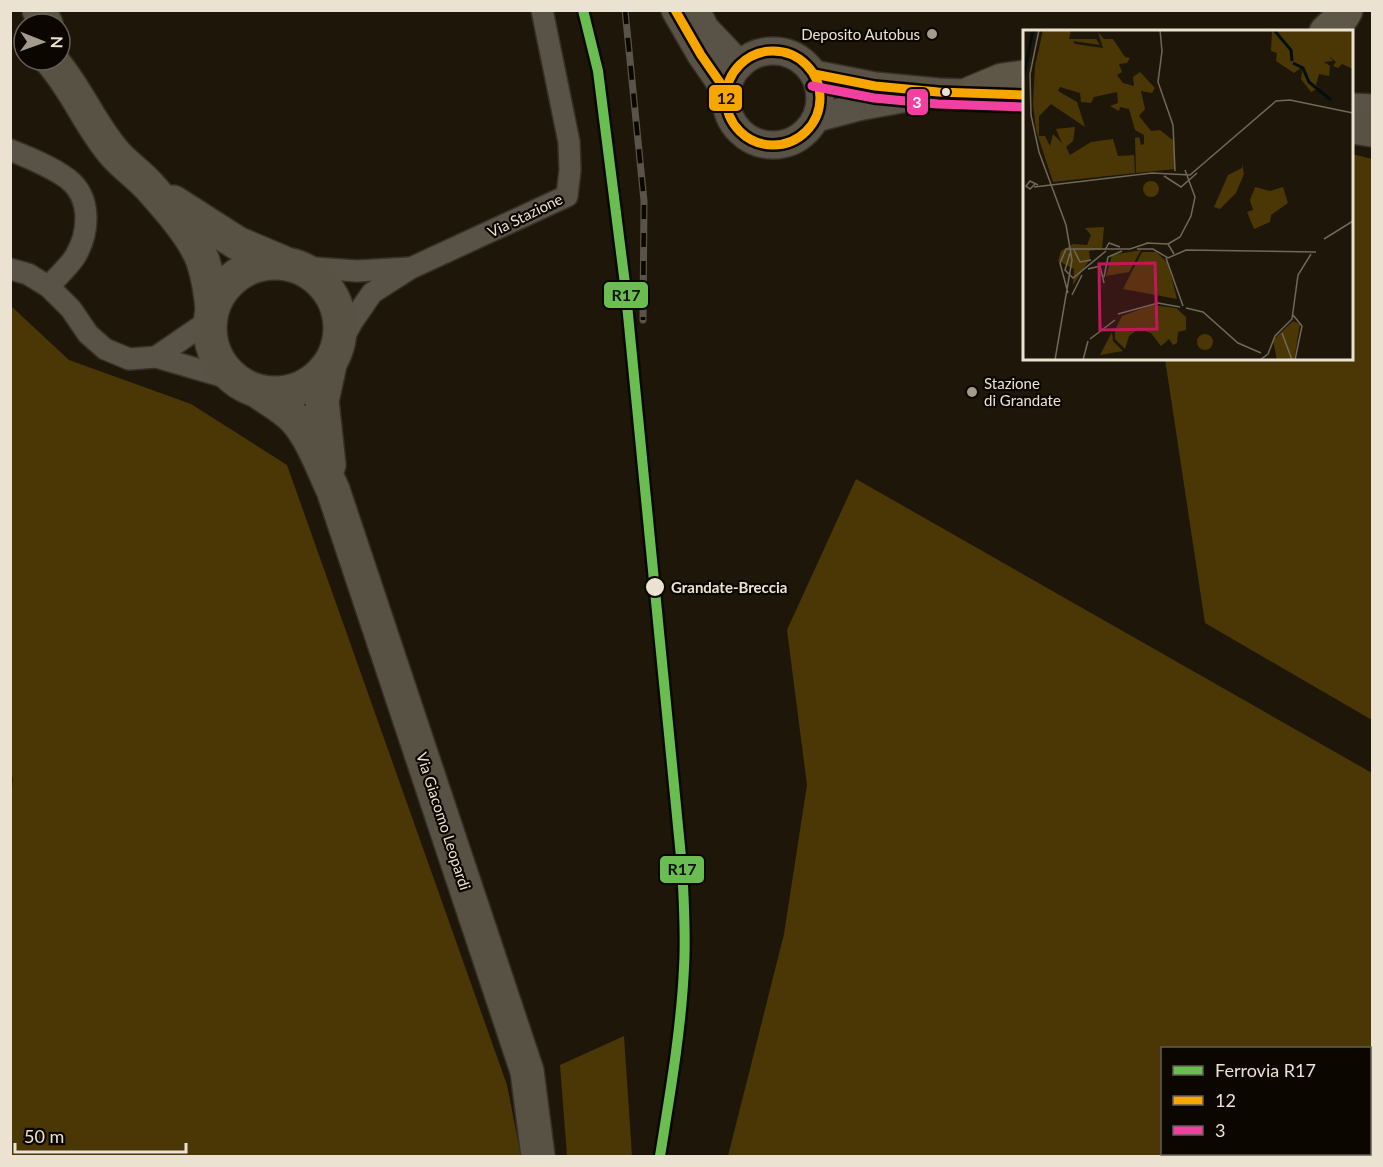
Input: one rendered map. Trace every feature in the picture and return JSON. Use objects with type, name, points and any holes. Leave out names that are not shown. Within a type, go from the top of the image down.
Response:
[{"type":"highway","points":[[1328,30],[1346,10]]},
{"type":"highway","points":[[971,93],[1002,80],[1023,77]]},
{"type":"main road","name":"Via Giacomo Leopardi","points":[[63,72],[91,121],[116,155],[149,186],[187,232],[202,259],[210,286],[213,349],[222,367],[246,386],[276,403],[296,420],[311,444],[333,490],[527,1071],[538,1156]]},
{"type":"main road","points":[[1353,128],[1372,130]]},
{"type":"main road","name":"Via Giacomo Leopardi","points":[[149,186],[237,243],[312,274],[325,285],[336,304],[340,324],[322,401],[325,441],[333,490]]},
{"type":"main road","points":[[211,315],[219,294],[233,278],[250,267],[266,263],[291,265]]},
{"type":"main road","points":[[246,386],[282,394],[305,387],[319,378],[334,356]]},
{"type":"street","name":"Via Stazione","points":[[334,356],[352,322],[372,293],[411,268],[567,196],[570,170],[569,142],[542,10]]},
{"type":"street","points":[[675,10],[726,92]]},
{"type":"street","points":[[696,10],[705,28],[740,65]]},
{"type":"street","points":[[765,51],[780,51],[799,59],[814,74],[820,88],[821,103],[810,129],[787,144],[762,145],[752,141],[735,126],[727,109],[726,92],[731,77],[740,65],[751,56],[765,51]]},
{"type":"street","points":[[814,74],[875,86],[938,93],[1023,94]]},
{"type":"street","points":[[817,117],[858,107],[938,93]]},
{"type":"street","points":[[1353,107],[1372,108]]},
{"type":"street","points":[[10,150],[70,180],[83,199],[87,221],[85,237],[75,258],[58,274],[49,287]]},
{"type":"street","name":"Via Stazione","points":[[291,265],[357,271],[411,268]]},
{"type":"street","points":[[10,269],[28,274],[49,287],[71,309],[88,334],[105,349],[129,359],[156,357],[246,386]]},
{"type":"street","points":[[156,357],[211,315]]},
{"type":"shaded area","points":[[1353,154],[1372,159],[1372,720],[1205,623],[1165,360],[1353,360]]},
{"type":"shaded area","points":[[11,306],[69,360],[191,404],[287,465],[507,1085],[521,1156],[11,1156],[10,803],[13,779],[10,771]]},
{"type":"shaded area","points":[[856,479],[1372,773],[1372,1156],[728,1156],[784,934],[807,785],[787,630]]},
{"type":"shaded area","points":[[624,1036],[632,1156],[567,1156],[560,1065]]},
{"type":"railway","points":[[625,10],[644,201],[643,320]]},
{"type":"rail line","name":"R17","points":[[583,10],[598,71],[625,284],[682,867],[685,931],[683,992],[660,1156]]},
{"type":"transit line","name":"12","points":[[675,10],[701,55],[726,91]]},
{"type":"transit line","name":"12","points":[[773,51],[791,54],[806,65],[817,80],[820,98],[817,116],[806,131],[791,142],[773,145],[755,142],[740,131],[729,116],[726,98],[729,80],[740,65],[755,54],[773,51]]},
{"type":"transit line","name":"12","points":[[814,74],[875,86],[938,92],[1023,95]]},
{"type":"transit line","name":"3","points":[[812,86],[874,98],[938,104],[1023,107]]},
{"type":"place","name":"Deposito Autobus","points":[[932,34]]},
{"type":"place","name":"Stazione di Grandate","points":[[972,392]]},
{"type":"place","name":"Grandate-Breccia","points":[[655,587]]}]
